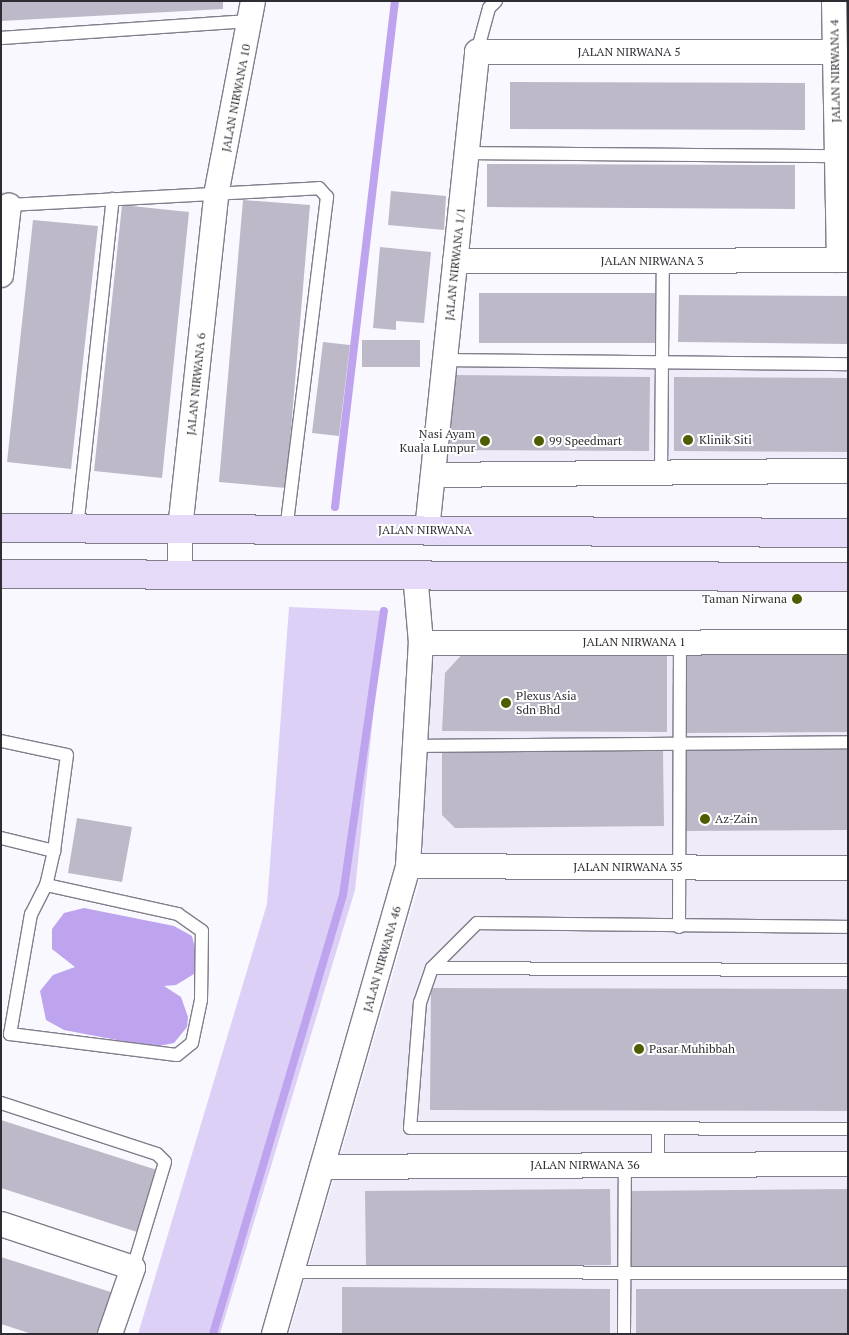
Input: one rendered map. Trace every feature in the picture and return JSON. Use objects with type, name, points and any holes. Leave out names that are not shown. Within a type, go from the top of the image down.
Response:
[{"type":"street","name":"JALAN NIRWANA 4","points":[[834,1],[837,156],[843,260]]},
{"type":"street","name":"JALAN NIRWANA 10","points":[[216,195],[252,11]]},
{"type":"street","name":"JALAN NIRWANA 5","points":[[478,52],[835,52]]},
{"type":"street","name":"JALAN NIRWANA 1/1","points":[[427,530],[478,52]]},
{"type":"street","name":"JALAN NIRWANA 6","points":[[180,573],[180,529],[216,195]]},
{"type":"street","points":[[1,275],[9,205]]},
{"type":"street","name":"JALAN NIRWANA 3","points":[[455,261],[843,260]]},
{"type":"street","points":[[433,476],[848,471]]},
{"type":"street","name":"JALAN NIRWANA","points":[[1,528],[848,533]]},
{"type":"street","points":[[1,574],[416,573],[848,577]]},
{"type":"street","name":"JALAN NIRWANA 46","points":[[274,1334],[408,866],[421,643],[416,573]]},
{"type":"street","name":"JALAN NIRWANA 1","points":[[421,643],[848,642]]},
{"type":"street","name":"JALAN NIRWANA 35","points":[[408,866],[848,868]]},
{"type":"street","name":"JALAN NIRWANA 36","points":[[322,1167],[848,1164]]},
{"type":"street","points":[[1,1224],[133,1268],[110,1334]]},
{"type":"lane","points":[[478,52],[489,8],[496,1]]},
{"type":"lane","points":[[1,38],[252,11]]},
{"type":"lane","points":[[467,153],[837,156]]},
{"type":"lane","points":[[9,205],[319,188],[327,197],[286,529]]},
{"type":"lane","points":[[77,528],[113,199]]},
{"type":"lane","points":[[661,473],[663,260]]},
{"type":"lane","points":[[445,360],[848,364]]},
{"type":"lane","points":[[679,927],[680,642]]},
{"type":"lane","points":[[1,741],[66,755],[54,852],[46,885],[31,914],[10,1034],[177,1056],[192,1043],[202,1000],[202,930],[178,914],[46,885]]},
{"type":"lane","points":[[415,746],[848,742]]},
{"type":"lane","points":[[1,838],[54,852]]},
{"type":"lane","points":[[848,928],[477,923],[432,968],[420,1002],[410,1128],[658,1131],[848,1129]]},
{"type":"lane","points":[[432,968],[848,970]]},
{"type":"lane","points":[[1,1103],[157,1154],[165,1162],[133,1268]]},
{"type":"lane","points":[[658,1131],[658,1165]]},
{"type":"lane","points":[[624,1334],[625,1165]]},
{"type":"lane","points":[[293,1272],[624,1275],[848,1273]]},
{"type":"shaded area","points":[[453,367],[848,370],[848,462],[446,466]]},
{"type":"shaded area","points":[[289,607],[384,611],[355,890],[220,1334],[138,1334],[267,904]]},
{"type":"shaded area","points":[[848,653],[848,1334],[289,1334],[421,877],[433,656]]},
{"type":"shaded area","points":[[84,908],[174,926],[192,936],[199,965],[194,974],[176,985],[164,986],[181,997],[188,1017],[187,1027],[174,1043],[154,1047],[64,1030],[46,1020],[40,991],[53,975],[75,967],[52,949],[52,929],[64,913]]},
{"type":"building","points":[[1,1],[223,1],[223,9],[1,21]]},
{"type":"building","points":[[510,82],[805,83],[805,130],[510,129]]},
{"type":"building","points":[[487,164],[795,165],[795,209],[487,207]]},
{"type":"building","points":[[391,191],[446,196],[444,230],[388,225]]},
{"type":"building","points":[[243,200],[310,205],[286,488],[219,482]]},
{"type":"building","points":[[122,205],[189,212],[162,478],[94,471]]},
{"type":"building","points":[[33,220],[98,226],[71,469],[7,462]]},
{"type":"building","points":[[380,247],[431,252],[424,323],[396,321],[396,330],[373,328]]},
{"type":"building","points":[[479,293],[655,293],[655,343],[479,343]]},
{"type":"building","points":[[679,295],[848,296],[848,344],[678,342]]},
{"type":"building","points":[[362,340],[420,340],[420,367],[362,367]]},
{"type":"building","points":[[323,342],[350,345],[339,436],[312,433]]},
{"type":"building","points":[[450,375],[650,377],[649,451],[450,450]]},
{"type":"building","points":[[674,377],[848,378],[848,452],[674,451]]},
{"type":"building","points":[[464,652],[667,654],[667,732],[442,731],[445,673]]},
{"type":"building","points":[[848,654],[848,732],[683,733],[683,655]]},
{"type":"building","points":[[663,750],[664,826],[455,828],[442,815],[442,752]]},
{"type":"building","points":[[684,750],[848,750],[848,830],[685,831]]},
{"type":"building","points":[[77,818],[132,827],[122,882],[68,873]]},
{"type":"building","name":"Pasar Muhibbah","points":[[431,988],[848,989],[848,1111],[430,1110]]},
{"type":"building","points":[[1,1120],[157,1170],[137,1232],[1,1188]]},
{"type":"building","points":[[610,1189],[611,1265],[366,1267],[365,1191]]},
{"type":"building","points":[[848,1189],[848,1266],[631,1268],[630,1191]]},
{"type":"building","points":[[1,1257],[117,1294],[104,1334],[32,1334],[1,1324]]},
{"type":"building","points":[[342,1287],[610,1289],[610,1334],[342,1334]]},
{"type":"building","points":[[636,1289],[848,1289],[848,1334],[636,1334]]},
{"type":"waterway","points":[[335,507],[395,1]]},
{"type":"waterway","points":[[213,1334],[343,895],[384,611]]},
{"type":"place","name":"Klinik Siti","points":[[688,440]]},
{"type":"place","name":"Nasi Ayam Kuala Lumpur","points":[[485,441]]},
{"type":"place","name":"99 Speedmart","points":[[539,441]]},
{"type":"place","name":"Taman Nirwana","points":[[797,599]]},
{"type":"place","name":"Plexus Asia Sdn Bhd","points":[[506,703]]},
{"type":"place","name":"Az-Zain","points":[[705,819]]},
{"type":"place","name":"Pasar Muhibbah","points":[[639,1049]]}]
